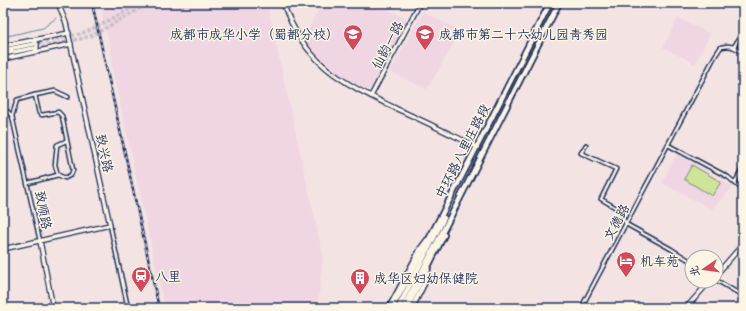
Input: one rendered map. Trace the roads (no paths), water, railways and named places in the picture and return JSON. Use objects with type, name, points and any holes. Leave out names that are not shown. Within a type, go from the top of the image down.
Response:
[{"type":"main road","name":"中环路八里庄路段","points":[[402,308],[429,238],[451,200],[550,3]]},
{"type":"main road","points":[[408,308],[429,267],[456,206],[559,3]]},
{"type":"main road","points":[[398,308],[451,200]]},
{"type":"main road","points":[[417,271],[456,206]]},
{"type":"main road","points":[[389,308],[421,248],[429,238]]},
{"type":"main road","points":[[412,308],[424,284],[429,267]]},
{"type":"main road","name":"中环路八里庄路段","points":[[392,308],[417,271]]},
{"type":"street","name":"致兴路","points":[[58,3],[69,33],[128,308]]},
{"type":"street","points":[[283,3],[289,20],[302,42],[334,75],[371,96],[477,147]]},
{"type":"street","name":"仙韵一路","points":[[371,96],[420,3]]},
{"type":"street","points":[[743,31],[734,47],[743,52]]},
{"type":"street","points":[[3,58],[69,33]]},
{"type":"street","points":[[3,46],[71,44]]},
{"type":"street","points":[[3,50],[34,46]]},
{"type":"street","points":[[3,54],[34,46]]},
{"type":"street","name":"文德路","points":[[581,308],[715,56],[721,47],[734,47]]},
{"type":"street","points":[[3,112],[6,111],[12,116],[17,100],[35,95],[55,91],[68,97]]},
{"type":"street","points":[[28,183],[58,175],[65,178],[71,175],[73,170],[62,116],[58,112],[42,115],[39,113],[35,95]]},
{"type":"street","name":"致顺路","points":[[12,116],[28,183],[53,308]]},
{"type":"street","points":[[58,175],[55,165],[56,145],[66,141]]},
{"type":"street","points":[[586,145],[582,153],[616,169],[601,199],[618,209],[626,224],[684,257]]},
{"type":"street","points":[[668,145],[728,177],[743,190]]},
{"type":"street","points":[[735,182],[743,167]]},
{"type":"street","points":[[3,249],[110,225]]},
{"type":"street","points":[[724,266],[743,244]]},
{"type":"street","points":[[724,285],[743,296]]},
{"type":"street","points":[[686,308],[703,289]]},
{"type":"waterway","points":[[69,8],[71,3]]},
{"type":"waterway","points":[[3,37],[43,28],[56,18]]},
{"type":"tunnel","points":[[34,44],[80,34],[91,30],[141,3]]},
{"type":"tunnel","points":[[36,48],[93,35],[150,3]]},
{"type":"railway","points":[[92,3],[159,308]]},
{"type":"place","name":"成都市成华小学（蜀都分校）","points":[[353,51]]},
{"type":"place","name":"成都市第二十六幼儿园青秀园","points":[[425,51]]},
{"type":"place","name":"机车苑","points":[[626,278]]},
{"type":"place","name":"八里","points":[[141,293]]},
{"type":"place","name":"成华区妇幼保健院","points":[[360,295]]}]
